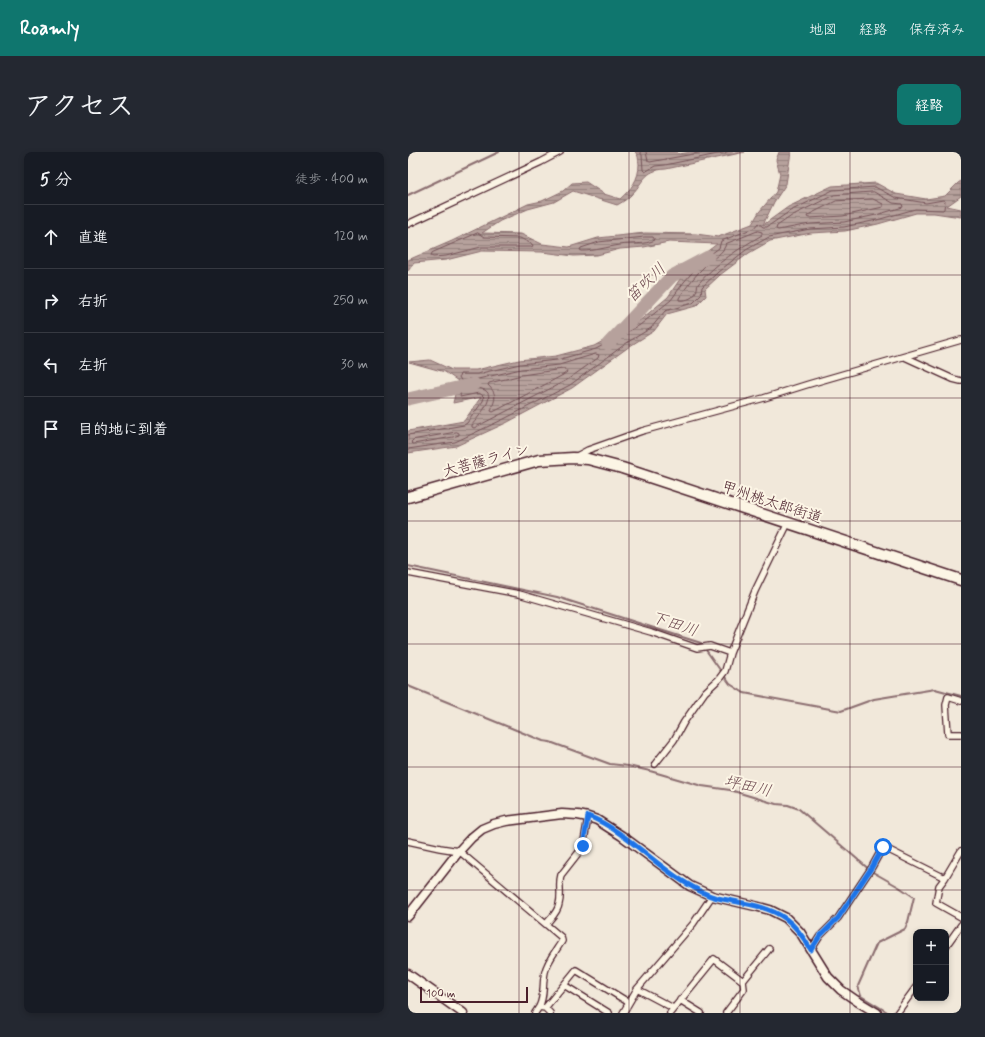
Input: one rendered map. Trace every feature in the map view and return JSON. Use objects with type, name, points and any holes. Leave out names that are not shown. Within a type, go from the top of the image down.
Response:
[{"type":"highway","name":"大菩薩ライン","points":[[408,497],[539,460],[573,458]]},
{"type":"highway","name":"甲州桃太郎街道","points":[[573,458],[603,462],[961,580]]},
{"type":"street","points":[[408,224],[560,152]]},
{"type":"street","points":[[573,458],[588,450],[642,431],[764,398],[961,340]]},
{"type":"street","points":[[905,357],[953,379],[961,381]]},
{"type":"street","points":[[656,764],[674,740],[684,722],[705,692],[720,678],[725,671],[730,653],[755,591],[788,523]]},
{"type":"street","points":[[408,573],[519,594],[644,630],[697,648],[710,646],[730,653]]},
{"type":"street","points":[[961,701],[948,697],[946,705],[948,734],[961,734]]},
{"type":"street","points":[[408,916],[459,851],[482,829],[506,821],[562,814],[588,816],[622,836],[686,883],[712,896],[770,910],[786,918],[800,932],[828,977],[841,990],[857,1002],[877,1013]]},
{"type":"street","points":[[547,923],[558,910],[560,903],[559,880],[561,875],[583,846],[588,816]]},
{"type":"street","points":[[408,841],[459,851],[547,923],[561,937],[562,941],[546,965],[544,973],[542,1008]]},
{"type":"street","points":[[811,950],[820,936],[838,918],[872,867],[883,847],[945,878]]},
{"type":"street","points":[[961,851],[939,886],[936,903],[961,917]]},
{"type":"street","points":[[623,1013],[628,1002],[637,989],[694,924],[712,896]]},
{"type":"street","points":[[949,942],[961,925]]},
{"type":"street","points":[[726,1013],[744,989],[743,980],[769,949]]},
{"type":"street","points":[[637,989],[672,1011],[714,959],[743,980]]},
{"type":"street","points":[[535,1013],[542,1008],[564,985],[576,970],[628,1002]]},
{"type":"street","points":[[408,974],[463,1013]]},
{"type":"street","points":[[564,985],[609,1013]]},
{"type":"street","points":[[897,1013],[913,991]]},
{"type":"street","points":[[680,1000],[701,1013]]},
{"type":"street","points":[[542,1008],[550,1013]]},
{"type":"water","points":[[635,152],[676,152],[679,154],[691,152],[745,152],[653,172],[645,178],[635,191],[617,205],[573,191],[554,202],[528,209],[500,221],[482,233],[521,234],[542,244],[569,247],[598,238],[645,233],[696,234],[718,237],[752,224],[759,212],[776,192],[780,174],[776,160],[779,152],[791,152],[786,184],[774,202],[763,225],[788,207],[832,186],[876,183],[896,194],[926,199],[945,196],[961,181],[961,196],[947,206],[961,209],[961,217],[934,213],[916,213],[878,224],[845,231],[811,233],[770,241],[749,253],[720,275],[705,289],[706,296],[696,306],[667,314],[654,331],[630,346],[572,388],[506,423],[456,446],[408,453],[408,431],[464,421],[481,397],[453,403],[458,381],[445,372],[409,362],[430,360],[452,370],[476,370],[519,360],[556,356],[594,346],[638,322],[668,297],[680,279],[701,256],[717,244],[669,242],[644,247],[620,249],[597,255],[574,256],[542,252],[482,251],[446,260],[414,263],[408,271],[408,260],[452,241],[528,204],[542,201],[563,191],[572,183],[586,182],[604,194],[620,199],[631,188],[638,175],[638,156]]},
{"type":"waterway","points":[[408,195],[499,152]]},
{"type":"waterway","name":"笛吹川","points":[[608,344],[672,276],[708,257]]},
{"type":"waterway","name":"笛吹川","points":[[408,399],[474,384]]},
{"type":"waterway","name":"下田川","points":[[408,566],[557,597],[701,643],[730,684],[744,693],[841,711],[874,699],[935,689],[961,696]]},
{"type":"waterway","name":"坪田川","points":[[408,686],[543,741],[550,742],[610,764],[650,771],[702,786],[730,790],[776,804],[788,805],[799,809],[871,871],[914,897],[905,929],[877,943],[858,986],[861,996],[889,1013]]},
{"type":"route","points":[[583,846],[588,816],[622,836],[690,886],[712,896],[770,910],[786,918],[800,932],[811,950],[820,936],[838,918],[872,867],[883,847]]}]
